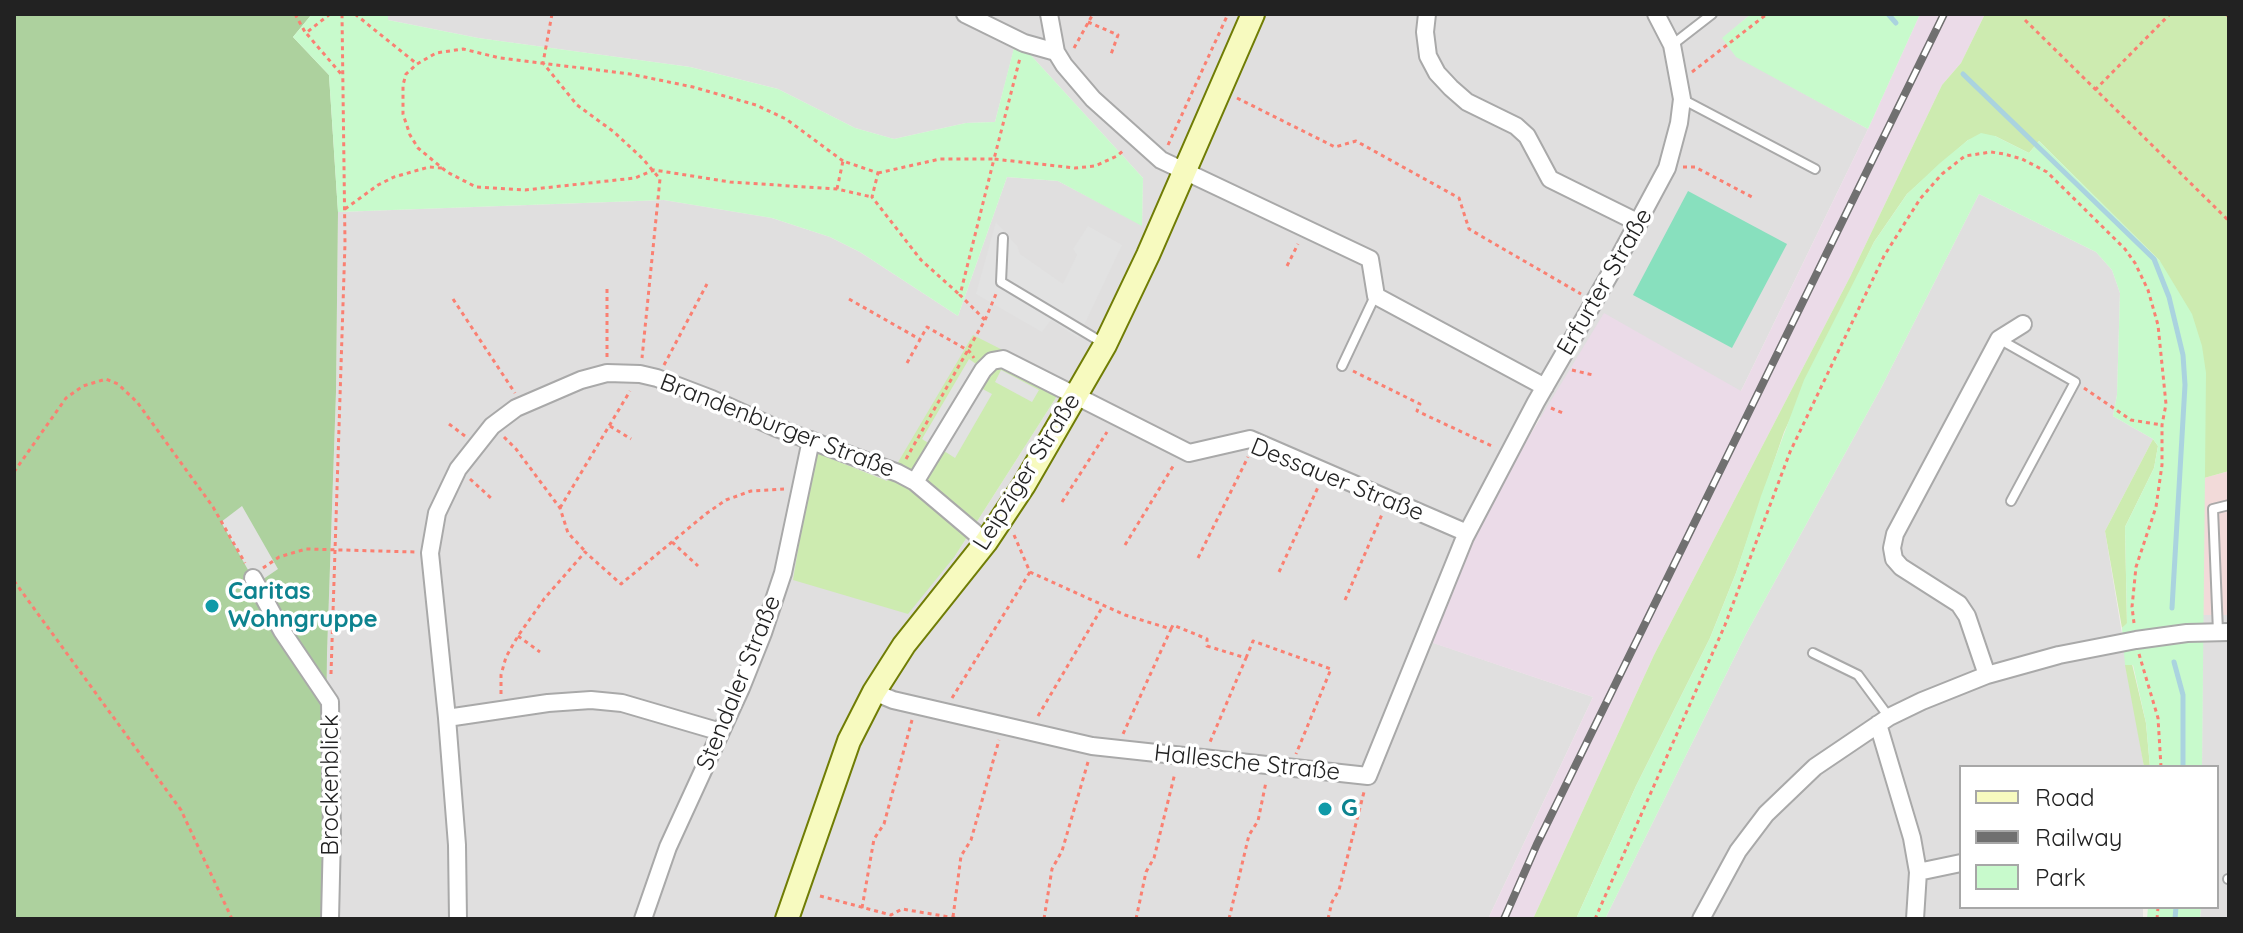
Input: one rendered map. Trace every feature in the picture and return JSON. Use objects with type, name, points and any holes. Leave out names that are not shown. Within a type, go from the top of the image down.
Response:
[{"type":"main road","name":"Leipziger Straße","points":[[787,919],[849,741],[874,692],[904,645],[986,542],[1024,485],[1105,345],[1148,255],[1253,14]]},
{"type":"street","points":[[965,14],[1060,58]]},
{"type":"street","points":[[1049,14],[1060,58],[1093,99],[1161,160],[1370,259],[1376,296],[1545,387]]},
{"type":"street","points":[[1427,14],[1425,32],[1428,56],[1437,73],[1451,88],[1467,102],[1516,126],[1527,136],[1550,179],[1639,223]]},
{"type":"street","name":"Erfurter Straße","points":[[1466,535],[1667,168],[1682,99],[1672,45],[1656,14]]},
{"type":"street","points":[[1987,675],[1967,616],[1959,604],[1901,567],[1894,559],[1892,548],[1895,534],[1999,339],[2023,324]]},
{"type":"street","points":[[915,482],[983,370],[992,361],[1003,359],[1183,450]]},
{"type":"street","name":"Brandenburger Straße","points":[[458,919],[457,845],[430,553],[437,513],[458,469],[492,426],[522,405],[581,380],[607,373],[648,376],[898,473],[915,482],[986,542]]},
{"type":"street","name":"Dessauer Straße","points":[[1183,450],[1189,453],[1250,439],[1466,535]]},
{"type":"street","name":"Stendaler Straße","points":[[643,919],[668,847],[741,688],[778,588],[811,440]]},
{"type":"street","name":"Hallesche Straße","points":[[874,692],[893,700],[1092,746],[1368,776],[1466,535]]},
{"type":"street","name":"Brockenblick","points":[[253,578],[282,631],[330,702],[330,919]]},
{"type":"street","points":[[1701,919],[1738,851],[1766,814],[1815,767],[1884,720],[1987,675],[2072,652],[2136,640],[2223,632]]},
{"type":"street","points":[[447,718],[548,703],[606,701],[721,732]]},
{"type":"street","points":[[1884,720],[1918,872],[1915,919]]},
{"type":"street","points":[[1918,872],[1959,863]]},
{"type":"lane","points":[[1672,45],[1712,14]]},
{"type":"lane","points":[[1682,99],[1815,169]]},
{"type":"lane","points":[[1003,238],[1001,282],[1105,345]]},
{"type":"lane","points":[[1342,366],[1376,296]]},
{"type":"lane","points":[[1999,339],[2075,382],[2011,501]]},
{"type":"lane","points":[[2223,632],[2213,509],[2229,505]]},
{"type":"lane","points":[[1813,653],[1858,675],[1884,720]]},
{"type":"path","points":[[295,14],[306,33],[342,75]]},
{"type":"path","points":[[306,33],[330,14]]},
{"type":"path","points":[[330,702],[337,550],[344,210],[342,14]]},
{"type":"path","points":[[355,14],[417,64]]},
{"type":"path","points":[[552,14],[543,63],[577,105],[614,132],[660,179],[648,376]]},
{"type":"path","points":[[1060,58],[1093,14]]},
{"type":"path","points":[[1161,160],[1228,14]]},
{"type":"path","points":[[1679,81],[1767,14]]},
{"type":"path","points":[[2095,90],[2170,14]]},
{"type":"path","points":[[2025,20],[2229,221]]},
{"type":"path","points":[[1088,22],[1118,35],[1110,57]]},
{"type":"path","points":[[960,295],[921,260],[872,197],[837,189],[730,182],[654,170],[635,178],[525,190],[476,187],[442,168],[418,148],[403,114],[403,85],[406,74],[417,64],[436,53],[463,49],[630,74],[756,105],[786,119],[843,161],[878,173],[940,159],[994,159],[1024,43]]},
{"type":"path","points":[[1237,98],[1335,147],[1356,141],[1459,198],[1469,229],[1594,302]]},
{"type":"path","points":[[1595,919],[1719,639],[1790,452],[1884,256],[1920,199],[1955,162],[1965,156],[1991,152],[2035,165],[2047,172],[2125,249],[2148,290],[2158,325],[2166,389],[2159,490],[2134,576],[2132,607],[2136,640],[2158,718],[2161,765]]},
{"type":"path","points":[[837,189],[843,161]]},
{"type":"path","points":[[344,210],[394,177],[429,167],[442,168]]},
{"type":"path","points":[[1667,168],[1695,167],[1752,197]]},
{"type":"path","points":[[872,197],[878,173]]},
{"type":"path","points":[[1287,266],[1306,229]]},
{"type":"path","points":[[985,320],[1001,282]]},
{"type":"path","points":[[560,508],[610,426],[648,376],[707,284]]},
{"type":"path","points":[[607,285],[607,373]]},
{"type":"path","points":[[453,299],[522,405]]},
{"type":"path","points":[[849,299],[921,340]]},
{"type":"path","points":[[907,363],[927,327],[969,351]]},
{"type":"path","points":[[1342,366],[1420,404],[1417,411],[1482,441]]},
{"type":"path","points":[[14,472],[66,398],[83,386],[106,379],[118,384],[137,402],[213,507],[253,578],[279,557],[295,551],[430,553]]},
{"type":"path","points":[[2075,382],[2131,420],[2162,425]]},
{"type":"path","points":[[1062,502],[1117,416]]},
{"type":"path","points":[[449,424],[476,445]]},
{"type":"path","points":[[492,426],[516,449],[560,508],[568,533],[621,584],[726,500],[751,491],[800,489]]},
{"type":"path","points":[[610,426],[631,439]]},
{"type":"path","points":[[1198,558],[1255,441]]},
{"type":"path","points":[[1125,545],[1183,450]]},
{"type":"path","points":[[458,469],[491,498]]},
{"type":"path","points":[[1279,572],[1326,471]]},
{"type":"path","points":[[1345,600],[1389,499]]},
{"type":"path","points":[[1014,535],[1030,572],[1103,606],[1171,629]]},
{"type":"path","points":[[672,542],[698,566]]},
{"type":"path","points":[[501,710],[501,675],[506,657],[544,599],[585,552]]},
{"type":"path","points":[[944,712],[1030,572]]},
{"type":"path","points":[[14,581],[181,810],[232,919]]},
{"type":"path","points":[[1028,732],[1103,606]]},
{"type":"path","points":[[1117,748],[1173,625],[1207,639],[1207,646],[1246,658]]},
{"type":"path","points":[[518,636],[540,652]]},
{"type":"path","points":[[1202,760],[1253,641],[1331,669],[1290,769]]},
{"type":"path","points":[[862,908],[874,839],[884,824],[917,705]]},
{"type":"path","points":[[953,917],[961,856],[971,840],[1003,725]]},
{"type":"path","points":[[1044,919],[1052,869],[1062,851],[1092,746]]},
{"type":"path","points":[[1136,919],[1179,757]]},
{"type":"path","points":[[1229,919],[1249,835],[1258,821],[1270,766]]},
{"type":"path","points":[[1328,919],[1339,890],[1368,776]]},
{"type":"path","points":[[820,896],[891,915],[902,909],[961,919]]},
{"type":"shaded area","points":[[388,14],[1751,14],[1723,38],[1736,56],[1868,129],[1741,391],[1539,418],[1486,514],[1431,642],[1593,697],[1488,919],[324,919],[338,212],[664,200],[772,218],[830,237],[860,252],[958,316],[1007,177],[1058,181],[1142,225],[1143,178],[1027,51],[1015,45],[995,122],[966,123],[894,139],[855,128],[778,89],[690,67],[478,38],[388,20]],"holes":[[[1066,382],[955,556],[814,453],[887,482]]]},
{"type":"shaded area","points":[[1920,14],[1985,14],[1961,63],[1942,85],[1850,277],[1654,655],[1533,919],[1488,919],[1593,697],[1430,642],[1465,556],[1516,458],[1604,313],[1741,391]]},
{"type":"shaded area","points":[[1979,194],[2096,252],[2112,270],[2120,293],[2117,395],[2113,416],[2153,439],[2105,531],[2144,765],[1959,765],[1959,909],[2143,909],[2143,919],[1605,919],[1746,634],[1881,388]]},
{"type":"shaded area","points":[[996,222],[1020,254],[1063,284],[1077,255],[1073,249],[1088,226],[1122,245],[1078,338],[1051,320],[1042,332],[976,294]]},
{"type":"shaded area","points":[[969,359],[979,366],[933,446],[922,439]]},
{"type":"shaded area","points":[[1001,370],[1039,390],[1032,402],[995,382]]},
{"type":"shaded area","points":[[977,386],[992,394],[955,458],[941,449]]},
{"type":"shaded area","points":[[2229,471],[2229,615],[2203,615],[2204,478]]},
{"type":"shaded area","points":[[242,506],[278,569],[256,584],[221,522]]},
{"type":"shaded area","points":[[2203,615],[2229,615],[2229,919],[2200,919],[2201,909],[2219,909],[2219,765],[2202,765]]},
{"type":"green space","points":[[14,14],[312,14],[293,37],[329,75],[338,212],[324,919],[14,919]]},
{"type":"green space","points":[[312,14],[388,14],[388,20],[478,38],[690,67],[778,89],[855,128],[894,139],[966,123],[995,122],[1015,44],[1027,51],[1143,178],[1142,226],[1058,181],[1007,177],[958,316],[860,252],[830,237],[772,218],[664,200],[338,212],[329,75],[293,37]]},
{"type":"green space","points":[[1751,14],[1920,14],[1868,129],[1736,57],[1722,38]]},
{"type":"green space","points":[[1985,14],[2229,14],[2229,471],[2204,478],[2203,615],[2157,554],[2160,261],[2039,141],[2029,153],[1995,136],[1968,140],[1907,194],[1874,242],[1784,432],[1736,573],[1710,638],[1636,786],[1576,919],[1533,919],[1654,655],[1850,277],[1942,85],[1961,63]]},
{"type":"green space","points":[[1981,133],[1995,136],[2029,153],[2039,141],[2160,261],[2192,314],[2206,373],[2202,765],[2150,765],[2146,723],[2133,665],[2125,665],[2122,628],[2127,623],[2125,527],[2154,468],[2158,446],[2153,439],[2113,416],[2117,395],[2120,293],[2112,270],[2096,252],[1979,194],[1881,388],[1746,634],[1605,919],[1576,919],[1636,786],[1710,638],[1804,380],[1874,242],[1907,194],[1968,140]]},
{"type":"green space","points":[[1688,191],[1787,244],[1732,348],[1633,295]]},
{"type":"green space","points":[[973,335],[1066,382],[955,556],[908,614],[793,580],[814,452],[887,481]]},
{"type":"green space","points":[[2153,439],[2158,446],[2154,468],[2125,527],[2127,624],[2122,628],[2105,531]]},
{"type":"green space","points":[[2132,664],[2146,723],[2150,765],[2144,765],[2125,665]]},
{"type":"green space","points":[[2148,909],[2201,909],[2200,919],[2147,919]]},
{"type":"waterway","points":[[1888,14],[1896,23]]},
{"type":"waterway","points":[[1963,74],[2154,259],[2169,297],[2183,355],[2185,385],[2172,608]]},
{"type":"waterway","points":[[2174,662],[2183,695],[2183,765]]},
{"type":"waterway","points":[[2175,919],[2176,909]]},
{"type":"railway","points":[[1504,919],[1537,844],[1944,14]]},
{"type":"place","name":"Caritas Wohngruppe","points":[[212,606]]},
{"type":"place","name":"G","points":[[1325,809]]}]
